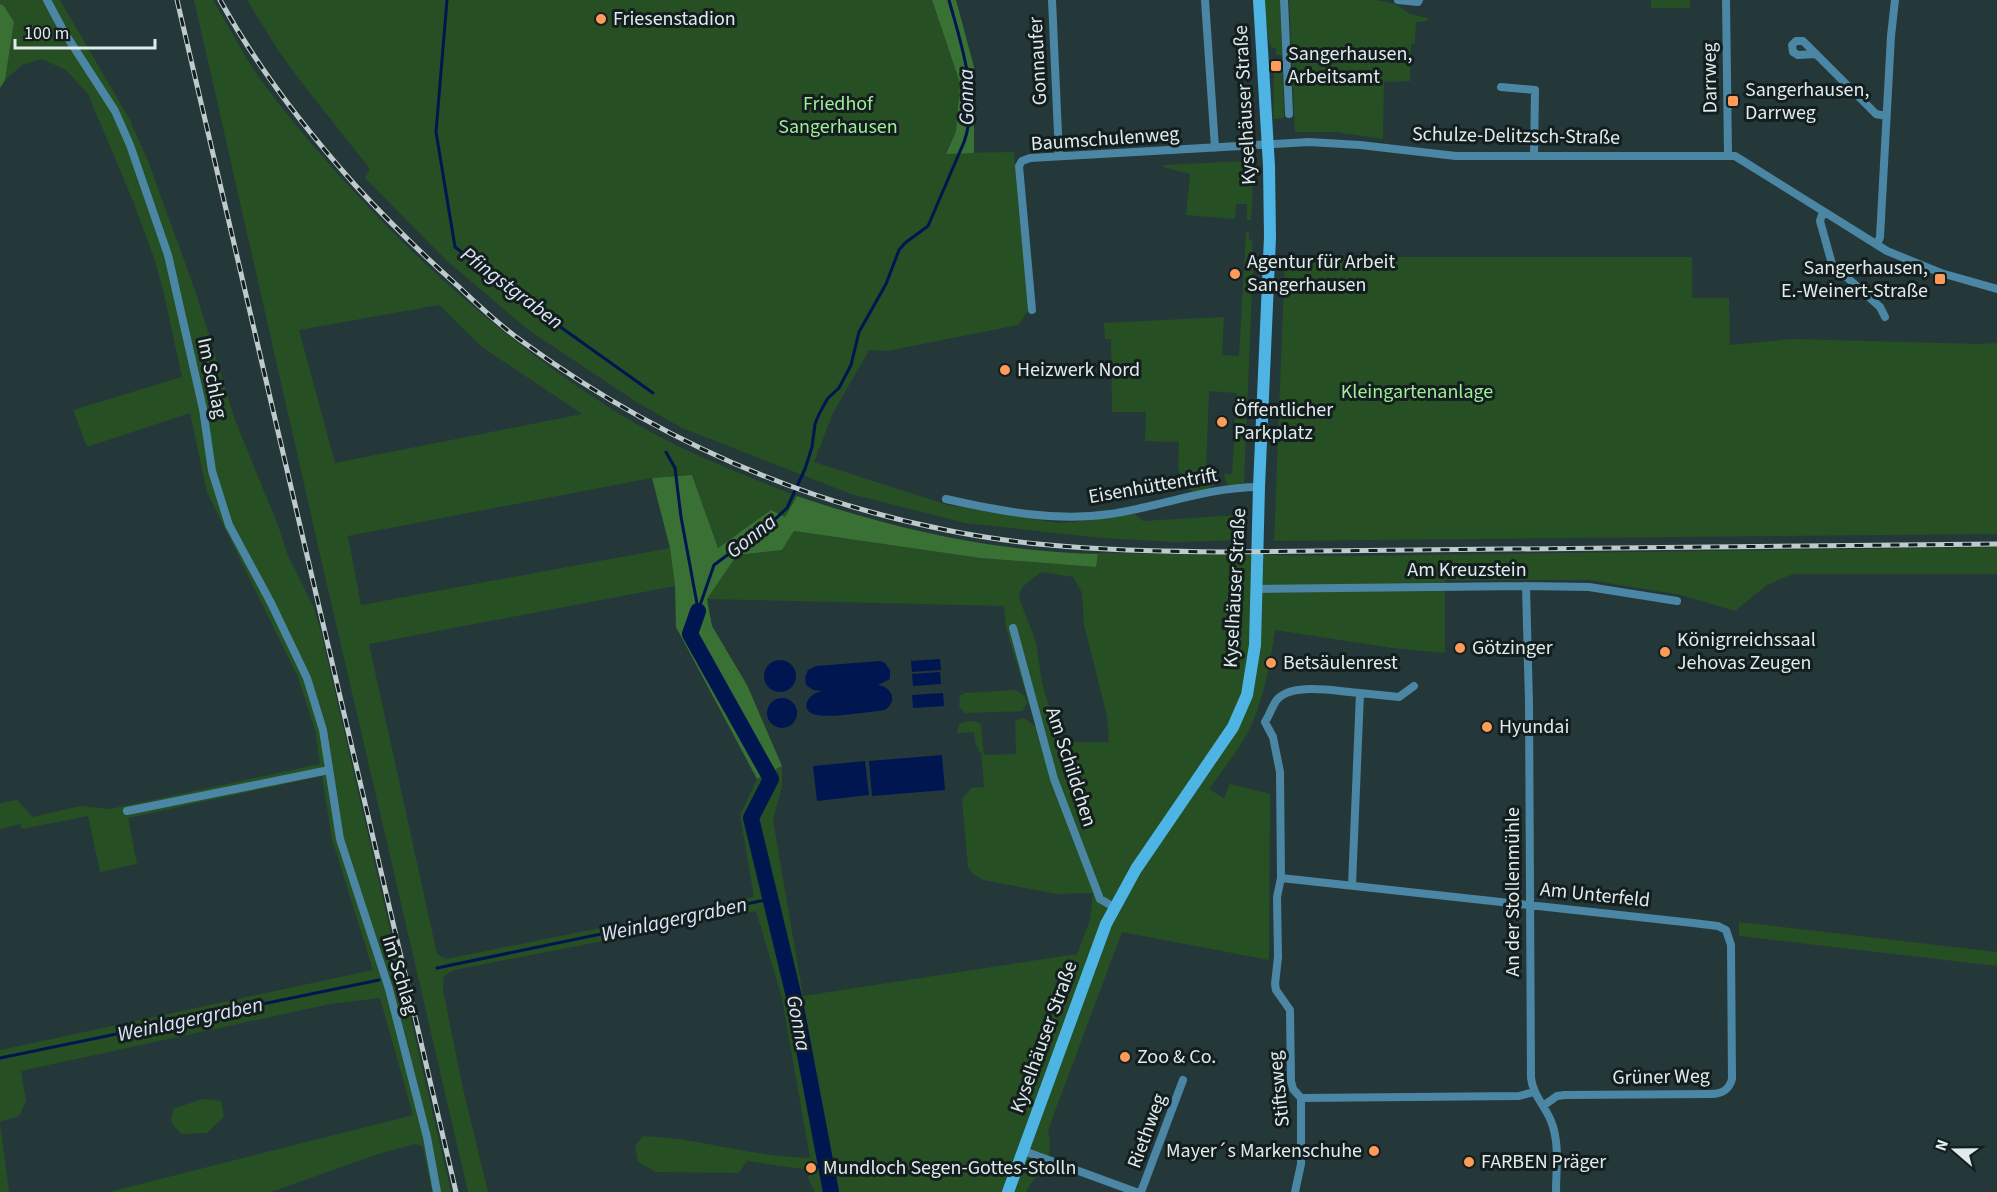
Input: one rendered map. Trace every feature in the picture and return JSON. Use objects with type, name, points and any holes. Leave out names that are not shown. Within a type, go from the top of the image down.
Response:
[{"type":"main road","name":"Kyselhäuser Straße","points":[[1008,1192],[1094,955],[1114,907],[1162,829],[1233,727],[1247,695],[1255,645],[1259,487],[1270,237],[1259,0]]},
{"type":"street","name":"Im Schlag","points":[[47,0],[64,32],[115,111],[130,145],[168,255],[203,409],[213,471],[229,525],[271,603],[307,678],[323,730],[340,839],[389,989],[427,1137],[437,1192]]},
{"type":"street","name":"Gonnaufer","points":[[1052,0],[1059,156]]},
{"type":"street","name":"Kyselhäuser Straße","points":[[1205,0],[1215,148]]},
{"type":"street","points":[[1284,0],[1289,114]]},
{"type":"street","points":[[1398,0],[1419,1]]},
{"type":"street","name":"Darrweg","points":[[1726,0],[1728,155]]},
{"type":"street","points":[[1877,245],[1880,237],[1890,36],[1895,0]]},
{"type":"street","points":[[1816,54],[1876,114],[1886,116]]},
{"type":"street","points":[[1501,87],[1535,90],[1534,156]]},
{"type":"street","name":"Schulze-Delitzsch-Straße","points":[[1267,145],[1322,142],[1456,156],[1728,155]]},
{"type":"street","name":"Baumschulenweg","points":[[1032,310],[1019,166],[1022,161],[1030,158],[1059,156],[1267,145]]},
{"type":"street","points":[[1728,155],[1735,156],[1877,245],[1941,273],[1997,289]]},
{"type":"street","points":[[1823,212],[1820,221],[1832,264],[1880,307],[1885,317]]},
{"type":"street","name":"Eisenhüttentrift","points":[[946,499],[1026,514],[1058,516],[1109,514],[1218,492],[1259,487]]},
{"type":"street","name":"An der Stollenmühle","points":[[1526,586],[1529,704],[1531,1078],[1534,1092],[1551,1121],[1556,1143],[1556,1192]]},
{"type":"street","name":"Am Kreuzstein","points":[[1256,589],[1589,587],[1677,601]]},
{"type":"street","name":"Am Schildchen","points":[[1013,628],[1054,779],[1100,899],[1114,907]]},
{"type":"street","points":[[1281,878],[1280,771],[1274,737],[1265,722],[1275,701],[1285,693],[1296,690],[1360,693],[1399,698],[1414,686]]},
{"type":"street","points":[[1352,885],[1360,693]]},
{"type":"street","points":[[127,811],[329,770]]},
{"type":"street","name":"Am Unterfeld","points":[[1281,878],[1718,926],[1726,930]]},
{"type":"street","name":"Stiftsweg","points":[[1281,878],[1277,897],[1278,957],[1275,984],[1276,990],[1290,1010],[1291,1081],[1293,1089],[1301,1098],[1301,1164],[1295,1192]]},
{"type":"street","name":"Grüner Weg","points":[[1543,1106],[1557,1096],[1565,1095],[1718,1094],[1727,1089],[1732,1079],[1731,945],[1726,930]]},
{"type":"street","name":"Riethweg","points":[[1141,1192],[1183,1080]]},
{"type":"street","points":[[1301,1098],[1519,1096],[1534,1092]]},
{"type":"street","name":"Riethweg","points":[[1024,1151],[1136,1192]]},
{"type":"green space","points":[[0,0],[60,0],[130,120],[148,161],[196,293],[235,420],[287,553],[313,606],[321,632],[451,1192],[432,1192],[423,1147],[416,1144],[381,1153],[271,1192],[109,1192],[413,1115],[380,998],[330,1004],[21,1071],[26,1101],[19,1116],[0,1122],[0,1050],[373,970],[332,839],[322,776],[128,818],[137,864],[100,872],[88,816],[22,829],[20,824],[0,829],[0,803],[17,800],[33,817],[80,806],[110,809],[320,764],[315,730],[298,677],[207,492],[190,413],[87,447],[73,410],[182,377],[155,261],[135,206],[88,94],[66,70],[42,59],[22,65],[5,80],[14,22],[4,6],[0,4]]},
{"type":"green space","points":[[194,0],[213,0],[252,67],[304,135],[391,230],[465,300],[544,363],[585,392],[648,431],[711,461],[797,496],[785,517],[771,511],[718,548],[692,475],[652,478],[348,536],[361,605],[670,548],[675,586],[369,644],[437,954],[446,959],[754,897],[740,815],[757,779],[782,766],[782,786],[773,820],[803,996],[1077,954],[1090,920],[1093,893],[1057,894],[983,880],[972,873],[968,867],[962,799],[971,788],[984,787],[981,752],[976,746],[974,732],[957,733],[959,724],[971,721],[981,725],[984,755],[1016,754],[1015,722],[1019,719],[1024,718],[1036,727],[1006,628],[1004,606],[707,599],[737,555],[782,550],[794,531],[980,558],[1096,567],[1098,553],[1352,556],[1997,547],[1997,574],[1793,574],[1767,585],[1735,611],[1681,595],[1589,580],[1445,580],[1445,653],[1392,648],[1275,630],[1266,679],[1254,719],[1237,750],[1209,789],[1224,798],[1230,784],[1270,794],[1269,960],[1122,932],[1048,1130],[1050,1145],[1048,1159],[1026,1192],[815,1192],[808,1178],[810,1170],[747,1161],[739,1173],[656,1172],[638,1162],[635,1146],[643,1136],[810,1158],[782,998],[756,911],[454,970],[444,976],[443,990],[462,1084],[488,1192],[468,1192]],"holes":[[[439,305],[482,347],[582,414],[335,463],[299,330]],[[1042,572],[1073,577],[1082,593],[1084,625],[1107,716],[1109,742],[1060,742],[1042,683],[1036,642],[1019,598],[1024,586]]]},
{"type":"green space","name":"Friedhof Sangerhausen","points":[[247,0],[932,0],[960,83],[956,131],[946,153],[1014,152],[1029,309],[1018,325],[887,351],[869,350],[833,413],[814,462],[948,505],[1058,523],[1134,513],[1143,521],[1240,515],[1240,540],[1177,542],[1101,538],[965,523],[851,494],[682,428],[638,403],[527,329],[447,261],[365,178],[370,169],[302,83]]},
{"type":"green space","points":[[932,0],[956,0],[974,67],[974,153],[946,154],[956,131],[960,83]]},
{"type":"green space","points":[[1264,0],[1280,0],[1282,55],[1276,55],[1276,48],[1272,48],[1268,39]]},
{"type":"green space","points":[[1289,0],[1375,0],[1396,4],[1408,13],[1427,18],[1428,21],[1416,22],[1415,43],[1411,44],[1410,81],[1384,82],[1383,139],[1336,132],[1295,132]]},
{"type":"green space","points":[[1651,0],[1690,0],[1690,8],[1651,8]]},
{"type":"green space","points":[[0,4],[4,6],[14,22],[5,80],[0,88]]},
{"type":"green space","points":[[1282,65],[1284,118],[1273,119],[1274,69]]},
{"type":"green space","points":[[1244,161],[1252,165],[1254,171],[1251,220],[1247,220],[1247,204],[1236,204],[1235,219],[1186,215],[1190,174],[1163,167],[1164,165]]},
{"type":"green space","points":[[1246,232],[1249,232],[1249,239],[1252,240],[1253,267],[1244,483],[1229,485],[1226,483],[1224,474],[1232,474],[1237,393],[1209,391],[1206,473],[1215,474],[1213,485],[1209,489],[1192,492],[1178,469],[1179,442],[1145,441],[1146,412],[1112,412],[1111,339],[1105,339],[1104,323],[1224,317],[1222,355],[1239,356]]},
{"type":"green space","name":"Kleingartenanlage","points":[[1285,257],[1692,257],[1692,298],[1729,298],[1730,345],[1792,339],[1997,343],[1997,534],[1274,541]]},
{"type":"green space","points":[[692,475],[718,548],[771,510],[785,517],[797,496],[870,519],[945,537],[1021,549],[1098,554],[1096,567],[980,558],[794,531],[782,550],[737,555],[707,599],[712,626],[747,685],[782,766],[757,779],[676,627],[675,586],[670,548],[652,478]]},
{"type":"green space","points":[[1016,690],[1025,696],[1028,702],[1022,711],[965,713],[959,706],[960,696],[965,693]]},
{"type":"green space","points":[[1739,922],[1997,952],[1997,966],[1739,936]]},
{"type":"green space","points":[[202,1099],[221,1101],[224,1117],[207,1133],[181,1134],[171,1122],[173,1109]]},
{"type":"green space","points":[[0,1122],[9,1192],[0,1192]]},
{"type":"shaded area","points":[[940,659],[941,670],[912,672],[911,661]]},
{"type":"shaded area","points":[[780,660],[791,665],[796,676],[791,687],[780,692],[769,687],[764,676],[769,665]]},
{"type":"shaded area","points":[[880,661],[885,663],[890,670],[890,679],[878,685],[887,688],[892,695],[891,703],[885,710],[831,716],[811,713],[806,707],[812,696],[822,691],[813,690],[806,685],[805,677],[808,670],[816,666]]},
{"type":"shaded area","points":[[940,672],[941,684],[913,686],[912,674]]},
{"type":"shaded area","points":[[943,693],[944,706],[913,708],[912,695]]},
{"type":"shaded area","points":[[782,698],[793,702],[797,713],[793,724],[782,728],[771,724],[767,713],[771,702]]},
{"type":"shaded area","points":[[942,755],[945,790],[872,796],[869,761]]},
{"type":"shaded area","points":[[865,761],[869,795],[817,801],[813,766]]},
{"type":"waterway","name":"Pfingstgraben","points":[[447,0],[436,132],[455,247],[531,306],[653,393]]},
{"type":"waterway","name":"Gonna","points":[[698,611],[714,565],[772,522],[787,508],[805,469],[819,414],[828,398],[839,388],[851,365],[859,332],[886,284],[899,250],[928,226],[964,142],[970,107],[969,89],[963,52],[949,0]]},
{"type":"waterway","name":"Pfingstgraben","points":[[666,452],[675,468],[681,517],[698,609]]},
{"type":"waterway","name":"Gonna","points":[[698,611],[690,634],[771,779],[751,818],[794,997],[831,1192]]},
{"type":"waterway","name":"Weinlagergraben","points":[[437,968],[770,899]]},
{"type":"waterway","name":"Weinlagergraben","points":[[393,977],[398,976]]},
{"type":"waterway","name":"Weinlagergraben","points":[[0,1058],[379,980]]},
{"type":"waterway","points":[[813,1166],[826,1167]]},
{"type":"railway","points":[[177,0],[456,1192]]},
{"type":"railway","points":[[220,0],[266,73],[336,163],[406,238],[506,329],[572,376],[672,434],[724,459],[833,501],[889,517],[981,536],[1050,545],[1119,550],[1223,552],[1997,544]]},
{"type":"place","name":"Friesenstadion","points":[[601,19]]},
{"type":"place","name":"Sangerhausen, Arbeitsamt","points":[[1276,66]]},
{"type":"place","name":"Sangerhausen, Darrweg","points":[[1733,101]]},
{"type":"place","name":"Agentur für Arbeit Sangerhausen","points":[[1235,274]]},
{"type":"place","name":"Sangerhausen, E.-Weinert-Straße","points":[[1940,279]]},
{"type":"place","name":"Heizwerk Nord","points":[[1005,370]]},
{"type":"place","name":"Öffentlicher Parkplatz","points":[[1222,422]]},
{"type":"place","name":"Götzinger","points":[[1460,648]]},
{"type":"place","name":"Königrreichssaal Jehovas Zeugen","points":[[1665,652]]},
{"type":"place","name":"Betsäulenrest","points":[[1271,663]]},
{"type":"place","name":"Hyundai","points":[[1487,727]]},
{"type":"place","name":"Zoo & Co.","points":[[1125,1057]]},
{"type":"place","name":"Mayer´s Markenschuhe","points":[[1374,1151]]},
{"type":"place","name":"FARBEN Präger","points":[[1469,1162]]},
{"type":"place","name":"Mundloch Segen-Gottes-Stolln","points":[[811,1168]]}]
